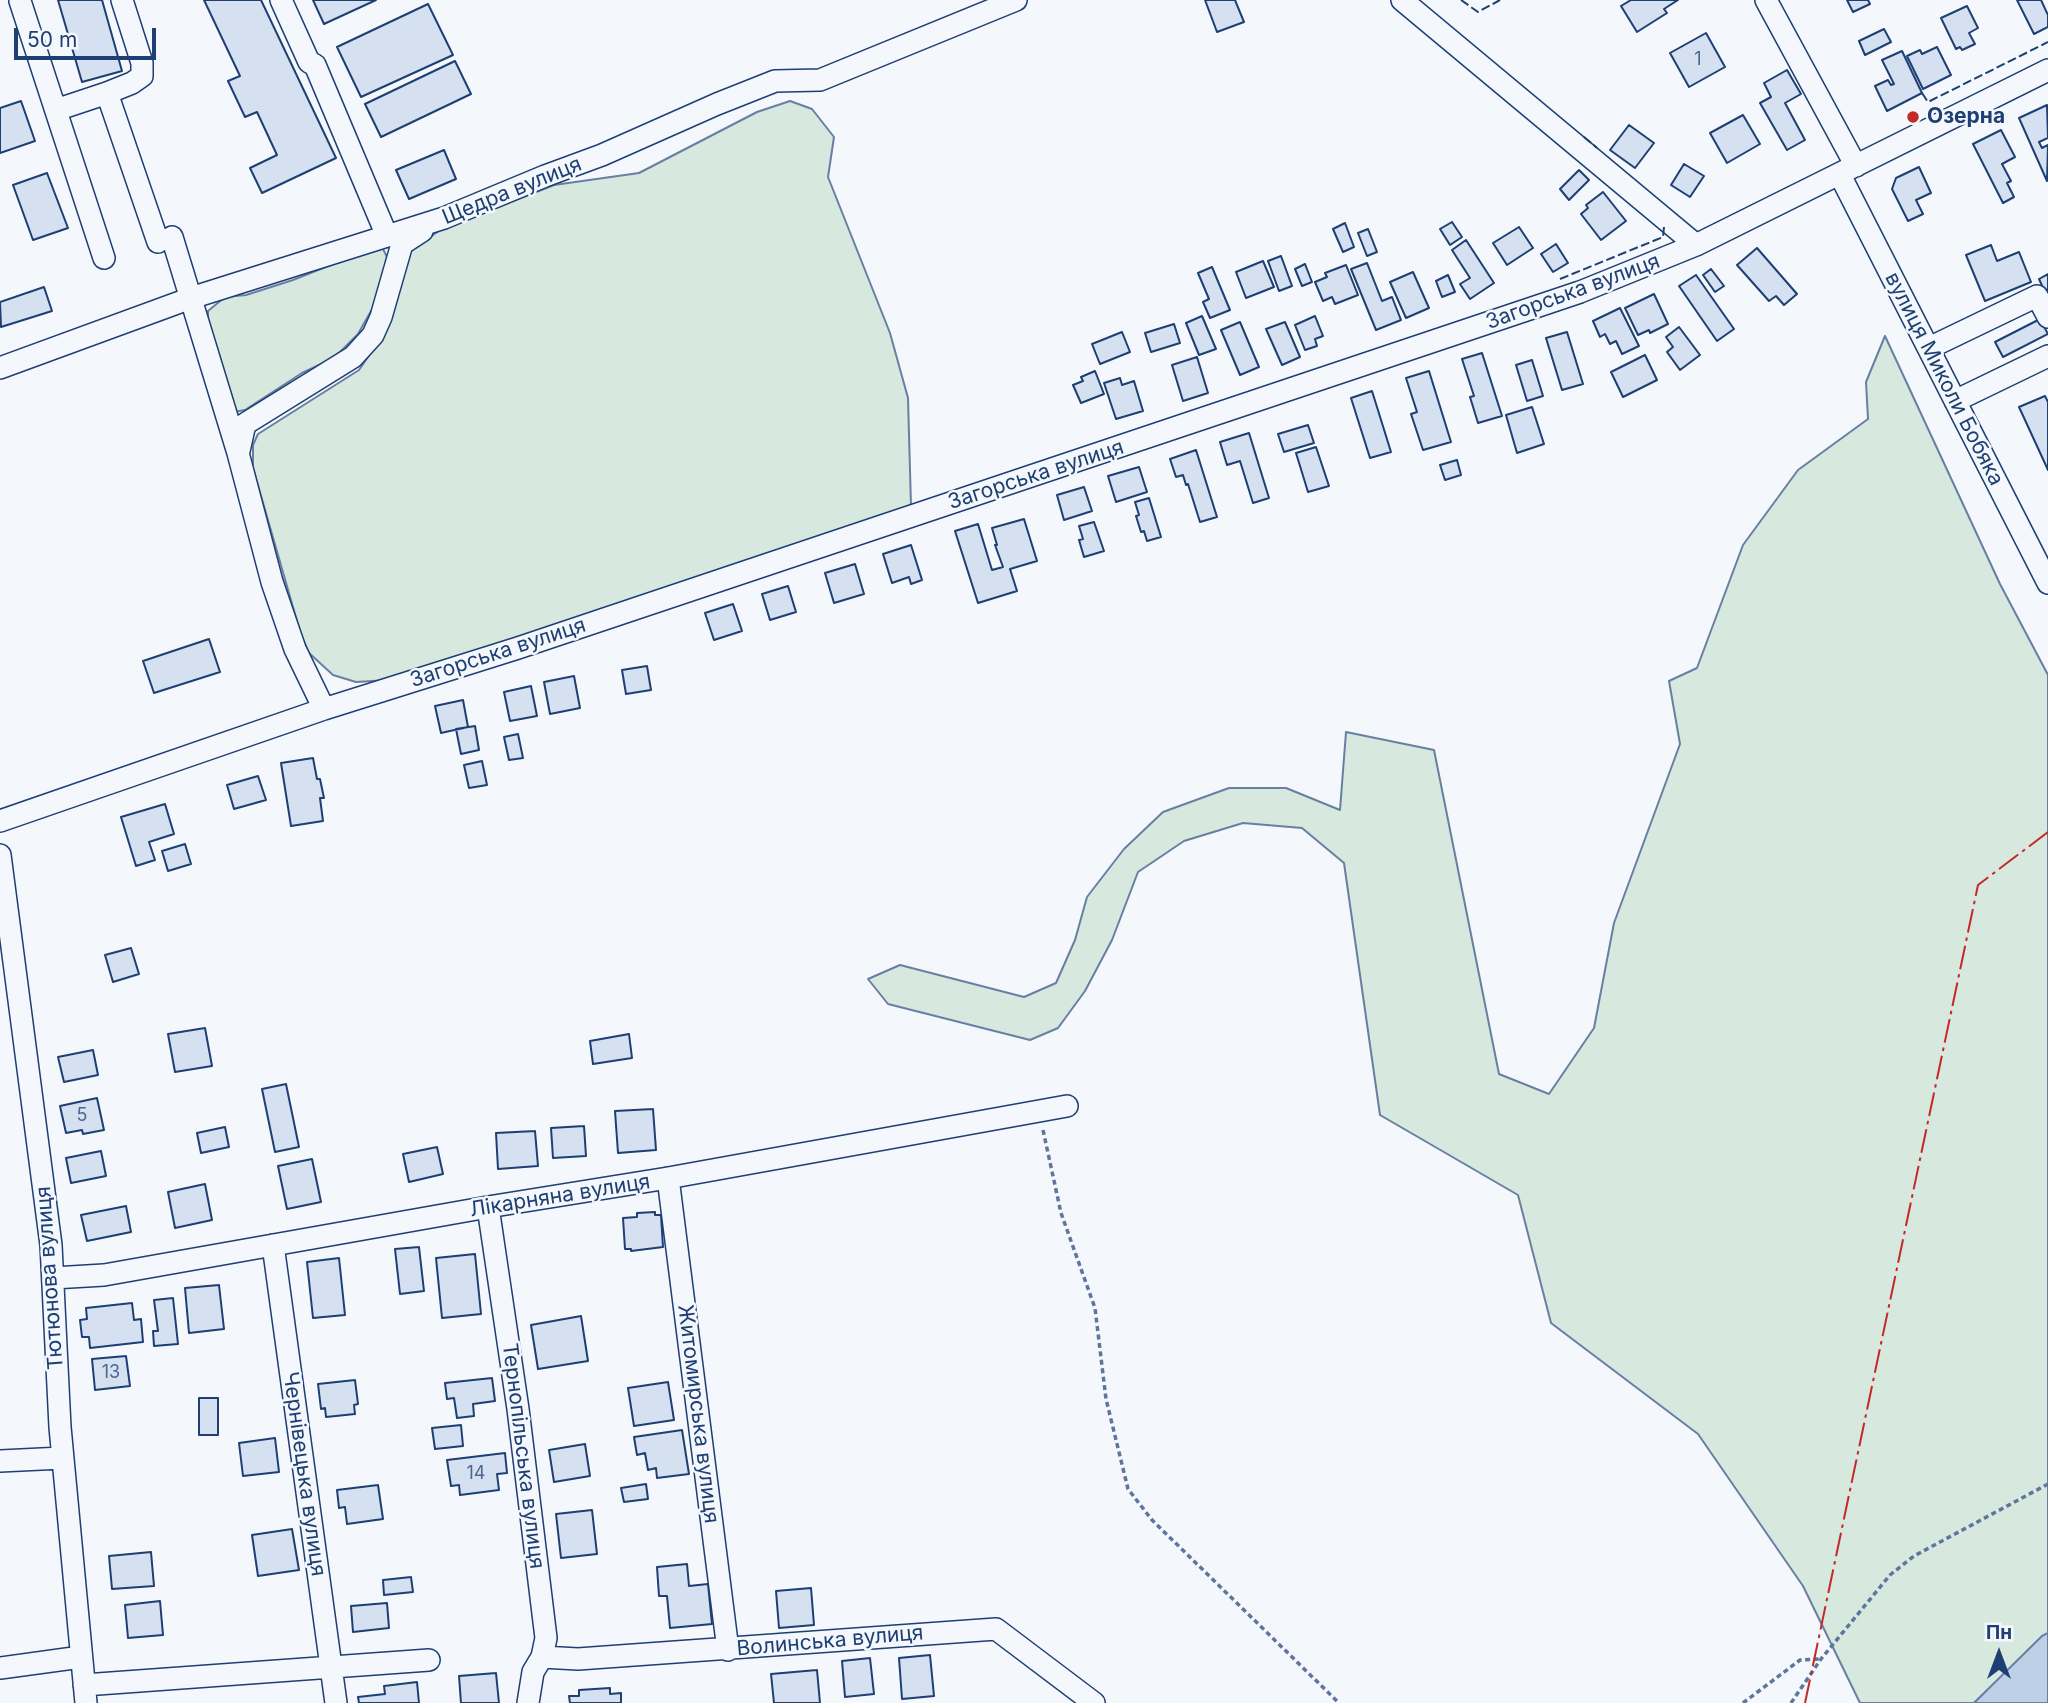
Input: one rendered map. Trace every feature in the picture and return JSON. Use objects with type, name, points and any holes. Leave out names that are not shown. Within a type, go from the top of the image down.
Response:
[{"type":"street","points":[[56,110],[107,93],[142,76],[142,63],[122,0]]},
{"type":"street","points":[[281,0],[309,62],[315,65],[387,236]]},
{"type":"street","name":"Щедра вулиця","points":[[0,368],[191,298],[444,218],[602,155],[775,81],[820,80],[1016,0]]},
{"type":"street","points":[[1402,0],[1696,245]]},
{"type":"street","name":"вулиця Миколи Бобяка","points":[[1766,0],[1848,170],[1928,348],[2048,583]]},
{"type":"street","points":[[20,1],[104,258]]},
{"type":"street","name":"Загорська вулиця","points":[[0,821],[324,709],[518,648],[1580,292],[1696,245],[2048,70]]},
{"type":"street","points":[[107,93],[191,298],[238,453],[272,582],[295,649],[324,709]]},
{"type":"street","points":[[238,453],[245,424],[354,357],[373,335],[382,317],[402,244],[444,218]]},
{"type":"street","points":[[1928,348],[2037,296],[2048,317]]},
{"type":"street","points":[[1955,401],[2048,356]]},
{"type":"street","name":"Тютюнова вулиця","points":[[0,855],[51,1245],[62,1458],[85,1694]]},
{"type":"street","name":"Лікарняна вулиця","points":[[53,1278],[104,1275],[1067,1106]]},
{"type":"street","name":"Житомирська вулиця","points":[[668,1178],[728,1650]]},
{"type":"street","name":"Тернопільська вулиця","points":[[488,1207],[518,1409],[546,1638],[542,1657],[533,1672],[528,1703]]},
{"type":"street","name":"Чернівецька вулиця","points":[[273,1245],[336,1703]]},
{"type":"street","points":[[0,1461],[62,1458]]},
{"type":"street","name":"Волинська вулиця","points":[[542,1657],[578,1659],[728,1650],[996,1629],[1094,1703]]},
{"type":"street","points":[[0,1668],[81,1657]]},
{"type":"street","points":[[85,1694],[429,1660]]},
{"type":"path","points":[[1038,1111],[1061,1213],[1095,1308],[1106,1399],[1128,1489],[1152,1520],[1339,1703]]},
{"type":"path","points":[[1791,1703],[1821,1659],[1890,1574],[1906,1562],[2048,1484]]},
{"type":"path","points":[[1743,1703],[1800,1660],[1821,1659]]},
{"type":"shaded area","points":[[790,101],[812,109],[834,137],[828,177],[890,333],[908,398],[911,506],[389,680],[356,682],[333,675],[309,653],[301,635],[253,468],[253,445],[258,434],[359,370],[379,341],[411,251],[440,230],[554,185],[639,173],[757,112]]},
{"type":"shaded area","points":[[371,249],[383,249],[388,259],[375,304],[358,334],[334,358],[302,373],[245,410],[234,412],[208,334],[208,311],[225,297],[246,295],[293,280]]},
{"type":"shaded area","points":[[1885,336],[2000,584],[2048,675],[2048,1633],[1974,1703],[1860,1703],[1803,1586],[1698,1434],[1551,1323],[1518,1195],[1380,1115],[1344,863],[1302,828],[1243,823],[1184,841],[1138,872],[1112,940],[1085,991],[1058,1028],[1030,1040],[888,1004],[868,979],[900,965],[1024,997],[1056,983],[1075,940],[1087,897],[1124,849],[1163,812],[1229,788],[1286,788],[1340,810],[1346,732],[1434,750],[1499,1074],[1549,1094],[1594,1028],[1614,923],[1680,744],[1669,681],[1697,668],[1743,545],[1798,470],[1868,419],[1866,382]]},
{"type":"water","points":[[2048,1633],[2048,1703],[1974,1703],[2042,1636]]},
{"type":"building","points":[[58,0],[102,0],[122,71],[82,82]]},
{"type":"building","points":[[204,0],[261,0],[336,158],[262,193],[250,168],[277,155],[257,112],[245,117],[228,81],[240,76]]},
{"type":"building","points":[[313,0],[376,0],[324,24]]},
{"type":"building","points":[[1205,0],[1235,0],[1244,22],[1217,32]]},
{"type":"building","points":[[1631,0],[1678,0],[1664,9],[1667,13],[1637,32],[1621,6]]},
{"type":"building","points":[[1847,0],[1868,0],[1870,4],[1853,12]]},
{"type":"building","points":[[2017,0],[2041,0],[2048,15],[2048,27],[2034,34]]},
{"type":"building","points":[[428,4],[453,55],[361,97],[337,47]]},
{"type":"building","points":[[1967,6],[1978,28],[1969,33],[1975,44],[1962,50],[1960,47],[1956,49],[1941,18]]},
{"type":"building","points":[[1884,29],[1891,42],[1865,55],[1859,41]]},
{"type":"building","points":[[1706,33],[1725,67],[1689,87],[1670,53]]},
{"type":"building","points":[[1937,47],[1951,75],[1923,89],[1907,56],[1920,50],[1922,54]]},
{"type":"building","points":[[1902,51],[1922,93],[1887,111],[1875,86],[1888,80],[1891,85],[1894,84],[1882,60]]},
{"type":"building","points":[[455,61],[471,94],[381,137],[365,104]]},
{"type":"building","points":[[1787,70],[1801,94],[1785,103],[1805,140],[1787,150],[1760,103],[1771,97],[1764,83]]},
{"type":"building","points":[[21,101],[35,141],[0,153],[0,108]]},
{"type":"building","points":[[2047,105],[2048,138],[2039,142],[2042,148],[2048,145],[2047,181],[2019,118]]},
{"type":"building","points":[[1743,115],[1760,144],[1727,163],[1710,133]]},
{"type":"building","points":[[1629,125],[1654,143],[1635,168],[1610,150]]},
{"type":"building","points":[[2001,130],[2015,157],[2002,164],[2011,181],[2007,183],[2014,197],[2003,203],[1973,144]]},
{"type":"building","points":[[444,150],[456,179],[409,199],[396,170]]},
{"type":"building","points":[[1684,164],[1704,176],[1690,197],[1671,185]]},
{"type":"building","points":[[1919,167],[1931,193],[1916,200],[1923,214],[1908,221],[1892,189],[1896,178]]},
{"type":"building","points":[[1579,170],[1589,180],[1569,200],[1560,189]]},
{"type":"building","points":[[47,173],[68,228],[33,240],[13,185]]},
{"type":"building","points":[[1603,192],[1626,221],[1601,240],[1581,214],[1588,208],[1586,205]]},
{"type":"building","points":[[1452,222],[1462,237],[1450,245],[1440,229]]},
{"type":"building","points":[[1345,223],[1354,247],[1343,252],[1333,229]]},
{"type":"building","points":[[1519,227],[1533,248],[1507,265],[1493,243]]},
{"type":"building","points":[[1368,229],[1377,252],[1367,256],[1358,233]]},
{"type":"building","points":[[1466,240],[1494,283],[1470,299],[1460,284],[1470,278],[1452,250]]},
{"type":"building","points":[[1556,244],[1568,263],[1553,272],[1541,254]]},
{"type":"building","points":[[1991,245],[1997,261],[2019,252],[2031,282],[1985,301],[1966,255]]},
{"type":"building","points":[[1757,248],[1797,294],[1784,305],[1776,296],[1769,301],[1737,265]]},
{"type":"building","points":[[1281,256],[1292,286],[1279,291],[1268,261]]},
{"type":"building","points":[[1263,261],[1274,287],[1246,298],[1236,272]]},
{"type":"building","points":[[1367,263],[1382,301],[1392,297],[1401,320],[1376,330],[1351,269]]},
{"type":"building","points":[[1305,264],[1312,282],[1302,286],[1295,269]]},
{"type":"building","points":[[1346,265],[1358,295],[1335,304],[1332,297],[1323,301],[1315,282],[1327,277],[1325,273]]},
{"type":"building","points":[[1212,267],[1230,310],[1210,318],[1203,302],[1209,299],[1198,273]]},
{"type":"building","points":[[1711,269],[1724,286],[1715,292],[1703,275]]},
{"type":"building","points":[[1413,272],[1429,308],[1406,318],[1390,282]]},
{"type":"building","points":[[2048,274],[2048,299],[2039,279]]},
{"type":"building","points":[[1448,275],[1455,292],[1442,297],[1436,281]]},
{"type":"building","points":[[1696,275],[1734,329],[1717,341],[1679,286]]},
{"type":"building","points":[[44,287],[52,311],[1,327],[0,302]]},
{"type":"building","points":[[1654,294],[1668,324],[1650,333],[1649,330],[1638,335],[1625,308]]},
{"type":"building","points":[[1620,308],[1639,346],[1622,354],[1616,341],[1610,344],[1605,334],[1600,337],[1593,321]]},
{"type":"building","points":[[1202,316],[1216,349],[1199,355],[1186,323]]},
{"type":"building","points":[[1315,316],[1323,336],[1315,339],[1317,346],[1305,350],[1295,325]]},
{"type":"building","points":[[2040,319],[2048,334],[2003,357],[1995,342]]},
{"type":"building","points":[[1240,322],[1259,367],[1240,375],[1221,330]]},
{"type":"building","points":[[1285,322],[1300,357],[1282,365],[1266,329]]},
{"type":"building","points":[[1174,324],[1180,343],[1151,352],[1145,333]]},
{"type":"building","points":[[1679,327],[1700,355],[1680,370],[1667,352],[1673,347],[1666,337]]},
{"type":"building","points":[[1122,332],[1130,352],[1100,364],[1092,344]]},
{"type":"building","points":[[1567,332],[1583,384],[1562,390],[1546,338]]},
{"type":"building","points":[[1482,353],[1502,416],[1478,423],[1470,397],[1474,396],[1462,359]]},
{"type":"building","points":[[1645,355],[1657,380],[1623,397],[1611,372]]},
{"type":"building","points":[[1197,357],[1208,393],[1183,401],[1172,365]]},
{"type":"building","points":[[1532,360],[1543,396],[1527,401],[1516,365]]},
{"type":"building","points":[[1095,371],[1104,394],[1081,403],[1073,385],[1083,381],[1081,377]]},
{"type":"building","points":[[1429,371],[1451,442],[1423,450],[1411,414],[1417,412],[1406,378]]},
{"type":"building","points":[[1120,378],[1122,385],[1134,381],[1143,411],[1116,419],[1104,383]]},
{"type":"building","points":[[1372,391],[1391,452],[1370,458],[1351,398]]},
{"type":"building","points":[[2045,396],[2048,402],[2048,470],[2019,407]]},
{"type":"building","points":[[1532,407],[1544,444],[1517,453],[1506,415]]},
{"type":"building","points":[[1308,425],[1314,443],[1284,452],[1278,434]]},
{"type":"building","points":[[1249,433],[1269,498],[1253,503],[1240,461],[1227,465],[1220,442]]},
{"type":"building","points":[[1316,447],[1329,486],[1308,492],[1296,453]]},
{"type":"building","points":[[1196,450],[1217,517],[1200,522],[1188,484],[1186,485],[1183,475],[1176,477],[1170,459]]},
{"type":"building","points":[[1457,460],[1461,475],[1445,480],[1440,465]]},
{"type":"building","points":[[1139,467],[1147,492],[1116,502],[1108,476]]},
{"type":"building","points":[[1084,487],[1092,511],[1064,520],[1057,495]]},
{"type":"building","points":[[1149,498],[1161,537],[1147,541],[1136,516],[1139,515],[1135,502]]},
{"type":"building","points":[[1024,519],[1037,561],[1010,569],[1017,591],[978,603],[955,531],[978,524],[992,570],[1003,567],[992,528]]},
{"type":"building","points":[[1094,522],[1104,551],[1084,557],[1079,540],[1083,539],[1079,526]]},
{"type":"building","points":[[911,545],[922,580],[911,584],[909,577],[892,583],[883,554]]},
{"type":"building","points":[[855,564],[864,594],[834,603],[825,573]]},
{"type":"building","points":[[788,586],[796,612],[770,620],[762,594]]},
{"type":"building","points":[[733,604],[742,631],[714,640],[705,613]]},
{"type":"building","points":[[209,639],[220,672],[154,693],[143,661]]},
{"type":"building","points":[[647,666],[651,690],[626,694],[622,670]]},
{"type":"building","points":[[574,676],[580,708],[550,714],[544,682]]},
{"type":"building","points":[[531,686],[537,716],[510,721],[504,692]]},
{"type":"building","points":[[463,700],[468,727],[441,733],[435,706]]},
{"type":"building","points":[[475,726],[479,750],[461,754],[456,729]]},
{"type":"building","points":[[518,734],[523,758],[509,760],[504,737]]},
{"type":"building","points":[[313,758],[324,798],[320,798],[323,821],[291,826],[281,763]]},
{"type":"building","points":[[482,761],[487,785],[469,788],[464,765]]},
{"type":"building","points":[[258,776],[266,800],[234,809],[227,785]]},
{"type":"building","points":[[165,804],[174,834],[149,842],[155,860],[136,866],[121,817]]},
{"type":"building","points":[[185,844],[191,864],[168,871],[162,851]]},
{"type":"building","points":[[131,948],[139,974],[113,982],[105,955]]},
{"type":"building","points":[[205,1028],[212,1066],[175,1072],[168,1034]]},
{"type":"building","points":[[629,1034],[632,1058],[593,1064],[590,1041]]},
{"type":"building","points":[[93,1050],[98,1075],[64,1082],[58,1057]]},
{"type":"building","points":[[286,1084],[299,1147],[275,1152],[262,1089]]},
{"type":"building","points":[[97,1098],[104,1130],[83,1134],[82,1130],[66,1133],[60,1106]]},
{"type":"building","points":[[653,1109],[656,1150],[618,1153],[615,1111]]},
{"type":"building","points":[[584,1126],[586,1156],[553,1158],[551,1128]]},
{"type":"building","points":[[225,1127],[229,1147],[201,1153],[197,1133]]},
{"type":"building","points":[[535,1131],[538,1166],[498,1169],[496,1133]]},
{"type":"building","points":[[437,1147],[443,1174],[409,1182],[403,1154]]},
{"type":"building","points":[[101,1151],[106,1176],[71,1183],[66,1158]]},
{"type":"building","points":[[312,1159],[321,1202],[287,1209],[278,1166]]},
{"type":"building","points":[[205,1184],[212,1220],[175,1228],[168,1192]]},
{"type":"building","points":[[126,1206],[131,1232],[87,1241],[81,1215]]},
{"type":"building","points":[[655,1212],[655,1215],[661,1215],[663,1247],[631,1251],[625,1249],[623,1218],[637,1217],[637,1213]]},
{"type":"building","points":[[419,1247],[424,1291],[400,1294],[395,1249]]},
{"type":"building","points":[[475,1254],[481,1314],[442,1318],[436,1258]]},
{"type":"building","points":[[339,1258],[345,1315],[313,1318],[307,1262]]},
{"type":"building","points":[[219,1285],[224,1329],[189,1333],[185,1288]]},
{"type":"building","points":[[173,1298],[178,1344],[154,1346],[153,1331],[158,1331],[154,1300]]},
{"type":"building","points":[[132,1303],[134,1320],[141,1319],[143,1342],[90,1348],[89,1337],[82,1337],[80,1320],[87,1319],[86,1308]]},
{"type":"building","points":[[581,1316],[588,1361],[538,1369],[531,1325]]},
{"type":"building","points":[[126,1356],[130,1386],[95,1390],[92,1359]]},
{"type":"building","points":[[492,1378],[495,1401],[473,1404],[474,1416],[457,1418],[454,1398],[447,1399],[445,1383]]},
{"type":"building","points":[[355,1380],[358,1404],[354,1405],[355,1414],[326,1417],[325,1408],[321,1409],[318,1384]]},
{"type":"building","points":[[668,1382],[674,1420],[634,1426],[628,1388]]},
{"type":"building","points":[[199,1398],[218,1398],[218,1435],[199,1435]]},
{"type":"building","points":[[461,1425],[463,1446],[435,1449],[432,1428]]},
{"type":"building","points":[[682,1430],[689,1474],[657,1478],[656,1468],[648,1470],[645,1453],[637,1455],[634,1437]]},
{"type":"building","points":[[275,1438],[279,1472],[243,1476],[239,1443]]},
{"type":"building","points":[[585,1444],[590,1476],[554,1482],[549,1450]]},
{"type":"building","points":[[505,1453],[507,1473],[497,1474],[499,1490],[460,1495],[459,1485],[451,1486],[447,1460]]},
{"type":"building","points":[[646,1484],[648,1499],[624,1502],[621,1488]]},
{"type":"building","points":[[378,1485],[383,1519],[347,1524],[345,1507],[339,1508],[337,1490]]},
{"type":"building","points":[[592,1510],[597,1554],[561,1558],[556,1514]]},
{"type":"building","points":[[292,1529],[299,1570],[258,1576],[252,1535]]},
{"type":"building","points":[[151,1552],[154,1586],[112,1589],[109,1556]]},
{"type":"building","points":[[687,1564],[689,1586],[708,1584],[712,1624],[670,1628],[667,1596],[659,1596],[657,1567]]},
{"type":"building","points":[[411,1577],[413,1592],[384,1595],[383,1580]]},
{"type":"building","points":[[811,1588],[814,1625],[779,1628],[776,1591]]},
{"type":"building","points":[[160,1601],[163,1635],[128,1638],[125,1605]]},
{"type":"building","points":[[387,1603],[389,1628],[353,1632],[351,1606]]},
{"type":"building","points":[[930,1655],[934,1696],[902,1699],[899,1658]]},
{"type":"building","points":[[870,1658],[874,1694],[845,1697],[842,1661]]},
{"type":"building","points":[[817,1670],[820,1703],[774,1703],[771,1674]]},
{"type":"building","points":[[496,1673],[499,1703],[461,1703],[459,1676]]},
{"type":"building","points":[[417,1682],[419,1703],[359,1703],[358,1697],[385,1694],[384,1686]]},
{"type":"building","points":[[610,1688],[610,1694],[621,1693],[621,1703],[570,1703],[569,1696],[579,1696],[579,1690]]},
{"type":"fence","points":[[1461,0],[1478,12],[1500,0]]},
{"type":"fence","points":[[1922,93],[1928,102],[2048,42]]},
{"type":"fence","points":[[1584,137],[1597,148]]},
{"type":"fence","points":[[1560,279],[1663,237],[1664,227]]},
{"type":"power","points":[[1805,1703],[1978,885],[2048,832]]},
{"type":"place","name":"Озерна","points":[[1913,117]]}]
